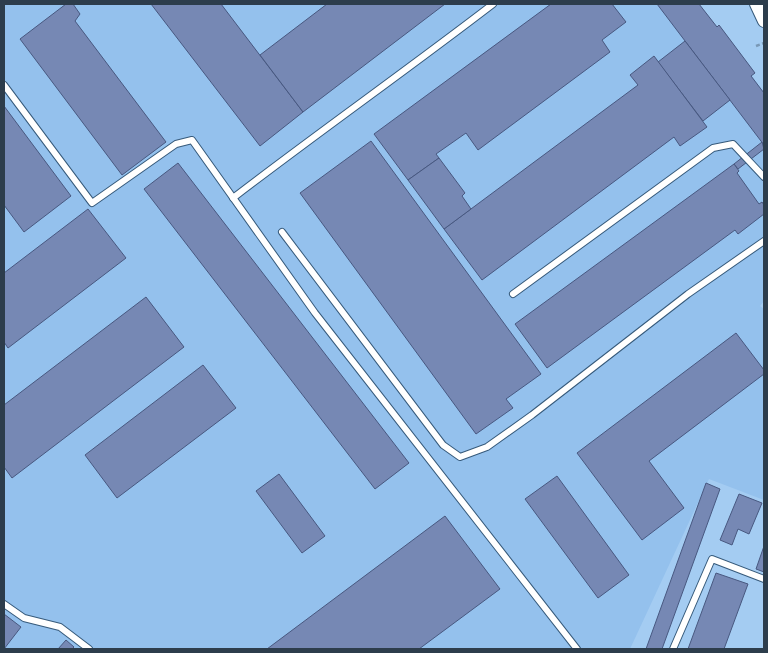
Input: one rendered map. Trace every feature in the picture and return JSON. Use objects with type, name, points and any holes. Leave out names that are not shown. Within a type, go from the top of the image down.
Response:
[{"type":"street","points":[[756,4],[764,21]]},
{"type":"lane","points":[[233,198],[493,4]]},
{"type":"lane","points":[[4,85],[92,203],[176,144],[192,140],[315,313],[577,649]]},
{"type":"lane","points":[[513,294],[713,148],[733,144],[764,177]]},
{"type":"lane","points":[[282,232],[443,445],[460,457],[487,447],[532,415],[688,294],[764,241]]},
{"type":"lane","points":[[673,649],[712,559],[764,580]]},
{"type":"lane","points":[[4,604],[24,618],[60,627],[89,649]]},
{"type":"path","points":[[756,46],[764,43]]},
{"type":"shaded area","points":[[4,4],[699,4],[717,27],[719,25],[755,73],[752,76],[764,93],[764,301],[760,306],[764,309],[764,500],[709,479],[630,649],[4,649]]},
{"type":"building","points":[[66,4],[73,4],[80,14],[75,21],[166,142],[122,175],[20,39]]},
{"type":"building","points":[[151,4],[221,4],[303,112],[260,146]]},
{"type":"building","points":[[327,4],[445,4],[303,112],[260,55]]},
{"type":"building","points":[[551,4],[612,4],[626,22],[602,40],[610,52],[478,150],[466,133],[436,154],[439,158],[408,180],[374,134]]},
{"type":"building","points":[[657,4],[699,4],[717,27],[719,25],[755,73],[751,76],[764,93],[764,145]]},
{"type":"building","points":[[685,41],[730,100],[703,121],[658,62]]},
{"type":"building","points":[[654,56],[707,127],[680,146],[674,137],[482,280],[444,229],[638,85],[630,75]]},
{"type":"building","points":[[4,106],[71,196],[24,232],[4,205]]},
{"type":"building","points":[[371,141],[541,374],[506,399],[513,408],[476,434],[300,193]]},
{"type":"building","points":[[762,142],[764,149],[738,169],[734,164]]},
{"type":"building","points":[[439,158],[465,193],[462,196],[471,209],[444,229],[408,180]]},
{"type":"building","points":[[178,163],[409,463],[375,489],[144,189]]},
{"type":"building","points":[[734,164],[739,171],[737,173],[759,204],[762,202],[764,205],[764,214],[738,234],[735,230],[547,368],[515,324]]},
{"type":"building","points":[[88,209],[126,258],[8,348],[4,342],[4,273]]},
{"type":"building","points":[[146,297],[184,347],[12,478],[4,467],[4,405]]},
{"type":"building","points":[[736,333],[764,370],[764,374],[649,461],[684,508],[642,540],[577,453]]},
{"type":"building","points":[[203,365],[236,408],[117,498],[85,455]]},
{"type":"building","points":[[279,474],[325,536],[302,553],[256,491]]},
{"type":"building","points":[[557,476],[629,575],[598,598],[525,499]]},
{"type":"building","points":[[706,483],[720,489],[662,649],[646,649]]},
{"type":"building","points":[[739,494],[762,503],[749,534],[738,529],[732,545],[720,540]]},
{"type":"building","points":[[445,516],[500,589],[419,649],[267,649]]},
{"type":"building","points":[[764,546],[764,572],[756,569]]},
{"type":"building","points":[[716,573],[748,584],[724,649],[688,649]]},
{"type":"building","points":[[4,614],[21,627],[4,649]]},
{"type":"building","points":[[66,640],[74,647],[72,649],[58,649]]}]
